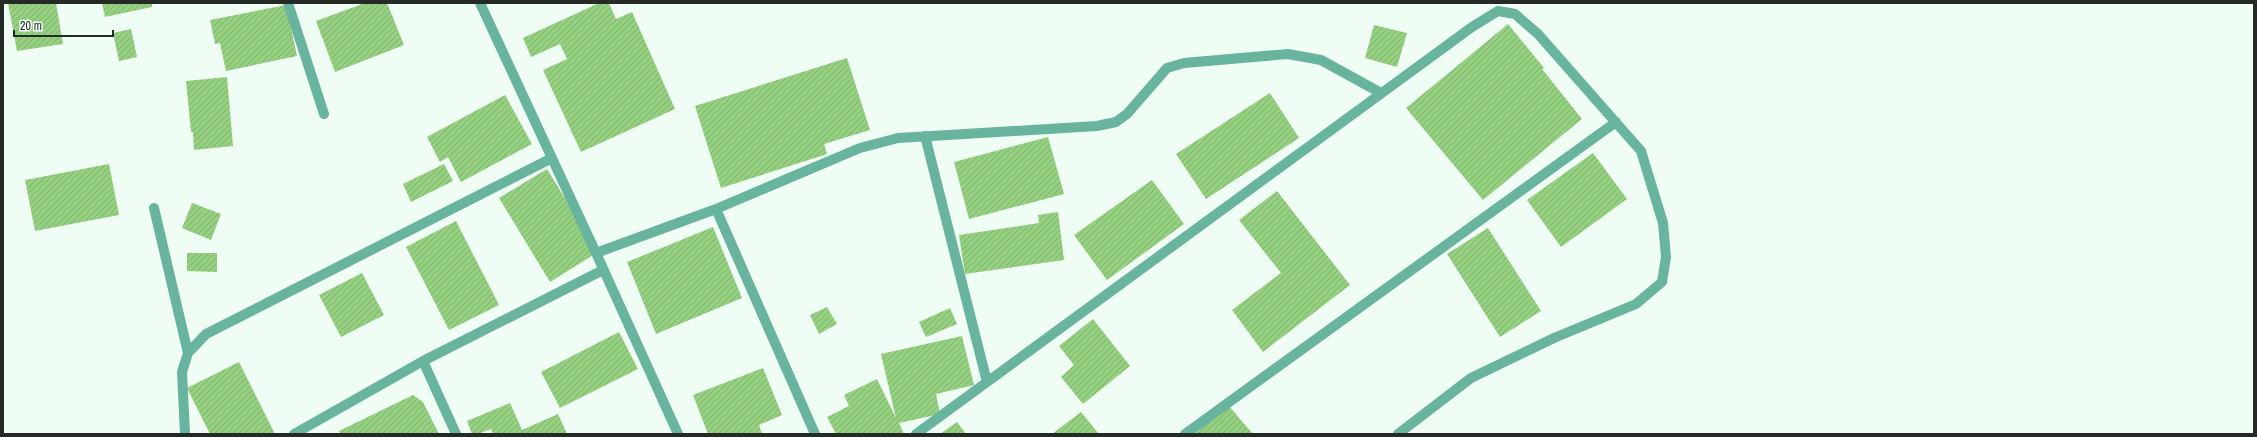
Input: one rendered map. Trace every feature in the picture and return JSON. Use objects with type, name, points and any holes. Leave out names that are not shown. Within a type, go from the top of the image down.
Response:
[{"type":"street","points":[[288,3],[324,114]]},
{"type":"street","points":[[480,3],[596,252],[678,434]]},
{"type":"street","points":[[916,434],[1381,92],[1498,11],[1515,14],[1538,34],[1641,150],[1663,223],[1666,257],[1662,282],[1636,304],[1554,338],[1471,378],[1398,434]]},
{"type":"street","points":[[596,252],[716,209],[860,148],[898,138],[1097,126],[1116,122],[1127,114],[1167,68],[1184,63],[1288,54],[1321,60],[1381,92]]},
{"type":"street","points":[[1185,434],[1616,122]]},
{"type":"street","points":[[925,136],[987,382]]},
{"type":"street","points":[[185,434],[182,372],[188,352],[206,334],[552,158]]},
{"type":"street","points":[[154,208],[188,352]]},
{"type":"street","points":[[716,209],[816,434]]},
{"type":"street","points":[[294,434],[424,361],[603,270]]},
{"type":"street","points":[[424,361],[456,434]]},
{"type":"building","points":[[8,3],[56,3],[63,44],[17,51]]},
{"type":"building","points":[[102,3],[152,3],[152,7],[105,17]]},
{"type":"building","points":[[365,3],[387,3],[404,45],[335,72],[316,21]]},
{"type":"building","points":[[599,3],[609,3],[616,19],[632,12],[675,109],[581,152],[543,70],[567,59],[560,44],[531,57],[523,38]]},
{"type":"building","points":[[286,5],[297,56],[226,71],[220,43],[215,44],[210,20]]},
{"type":"building","points":[[1508,24],[1544,68],[1542,69],[1582,119],[1483,200],[1406,108]]},
{"type":"building","points":[[1374,25],[1407,33],[1397,67],[1365,58]]},
{"type":"building","points":[[131,29],[137,57],[119,61],[113,33]]},
{"type":"building","points":[[847,58],[870,130],[824,144],[827,154],[721,188],[695,106]]},
{"type":"building","points":[[227,77],[233,146],[194,150],[186,81]]},
{"type":"building","points":[[1270,93],[1299,138],[1206,199],[1176,154]]},
{"type":"building","points":[[505,95],[532,144],[461,182],[448,157],[440,162],[427,137]]},
{"type":"building","points":[[1048,137],[1064,194],[969,219],[954,162]]},
{"type":"building","points":[[1593,153],[1627,199],[1561,247],[1527,200]]},
{"type":"building","points":[[109,164],[119,215],[35,231],[25,180]]},
{"type":"building","points":[[444,164],[453,181],[411,202],[403,184]]},
{"type":"building","points":[[547,169],[598,252],[550,282],[499,198]]},
{"type":"building","points":[[1152,180],[1184,224],[1107,280],[1074,235]]},
{"type":"building","points":[[1277,191],[1350,285],[1263,352],[1232,310],[1281,273],[1239,220]]},
{"type":"building","points":[[192,203],[221,214],[211,240],[182,228]]},
{"type":"building","points":[[1058,212],[1064,260],[965,274],[959,235],[1039,223],[1038,215]]},
{"type":"building","points":[[456,221],[499,305],[449,330],[406,247]]},
{"type":"building","points":[[713,227],[742,298],[656,334],[627,262]]},
{"type":"building","points":[[1488,228],[1541,311],[1500,337],[1447,254]]},
{"type":"building","points":[[187,253],[217,253],[217,272],[187,271]]},
{"type":"building","points":[[362,273],[384,315],[341,337],[319,295]]},
{"type":"building","points":[[827,307],[837,324],[819,334],[810,315]]},
{"type":"building","points":[[950,308],[957,324],[926,337],[919,322]]},
{"type":"building","points":[[1093,319],[1130,366],[1083,404],[1061,377],[1074,365],[1059,346]]},
{"type":"building","points":[[619,332],[638,369],[560,408],[541,372]]},
{"type":"building","points":[[962,336],[974,385],[936,394],[940,414],[899,423],[904,434],[836,434],[827,417],[849,406],[844,395],[877,379],[896,418],[881,354]]},
{"type":"building","points":[[239,362],[275,434],[210,434],[187,388]]},
{"type":"building","points":[[763,368],[782,415],[759,425],[762,434],[708,434],[693,395]]},
{"type":"building","points":[[413,395],[423,402],[439,434],[340,434],[339,431]]},
{"type":"building","points":[[510,403],[522,430],[558,414],[567,434],[493,434],[491,429],[478,434],[472,434],[467,421]]},
{"type":"building","points":[[1228,405],[1253,434],[1194,434]]},
{"type":"building","points":[[1081,412],[1099,434],[1052,434]]},
{"type":"building","points":[[957,422],[966,434],[940,434]]}]
